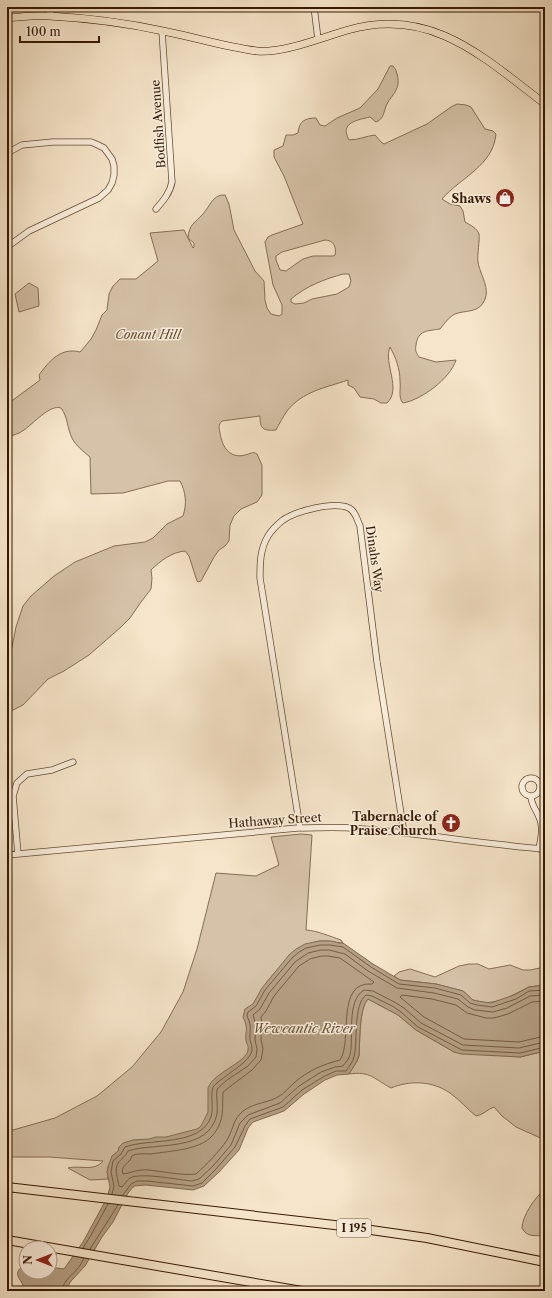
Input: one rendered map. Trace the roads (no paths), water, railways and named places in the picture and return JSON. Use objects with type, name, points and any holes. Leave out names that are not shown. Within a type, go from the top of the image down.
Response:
[{"type":"highway","name":"I 195","points":[[7,1188],[427,1238],[545,1262]]},
{"type":"highway","points":[[7,1240],[302,1291]]},
{"type":"main road","points":[[7,18],[48,16],[118,24],[162,31],[244,49],[260,51],[273,51],[351,29],[372,25],[401,25],[423,28],[464,45],[545,104]]},
{"type":"street","points":[[48,16],[54,7]]},
{"type":"street","points":[[314,7],[318,39]]},
{"type":"street","name":"Bodfish Avenue","points":[[156,210],[166,198],[172,182],[162,31]]},
{"type":"street","points":[[7,153],[22,145],[28,144],[91,142],[100,146],[108,153],[114,166],[112,183],[108,190],[99,198],[29,231],[7,247]]},
{"type":"street","name":"Dinahs Way","points":[[300,828],[261,586],[260,560],[262,549],[268,536],[282,520],[304,511],[328,506],[343,506],[352,510],[360,526],[378,662],[404,833]]},
{"type":"street","points":[[18,854],[13,796],[17,783],[27,774],[52,770],[73,762]]},
{"type":"street","points":[[530,796],[532,806],[539,815],[541,824],[542,849]]},
{"type":"street","name":"Hathaway Street","points":[[7,855],[300,828],[348,828],[542,849]]},
{"type":"water","name":"Weweantic River","points":[[319,941],[343,943],[373,964],[400,980],[436,984],[463,991],[473,1000],[477,1001],[491,1003],[514,995],[529,987],[545,985],[545,1051],[520,1057],[461,1054],[454,1052],[416,1030],[398,1015],[368,999],[365,1003],[361,1017],[359,1055],[349,1074],[337,1075],[325,1080],[304,1094],[284,1111],[253,1122],[248,1128],[239,1150],[204,1186],[193,1190],[146,1185],[134,1186],[128,1193],[113,1222],[102,1237],[85,1266],[71,1281],[65,1291],[25,1291],[20,1280],[58,1280],[58,1268],[64,1269],[83,1242],[107,1198],[110,1187],[107,1172],[108,1167],[112,1156],[118,1151],[119,1147],[123,1143],[133,1140],[166,1137],[197,1129],[201,1126],[208,1112],[208,1088],[211,1083],[216,1077],[242,1059],[248,1050],[246,1041],[246,1027],[243,1017],[245,1009],[253,1004],[262,988],[289,955],[305,944]]},
{"type":"place","name":"Shaws","points":[[505,198]]},
{"type":"place","name":"Tabernacle of Praise Church","points":[[451,823]]},
{"type":"park label","name":"Conant Hill","points":[[148,334]]}]
